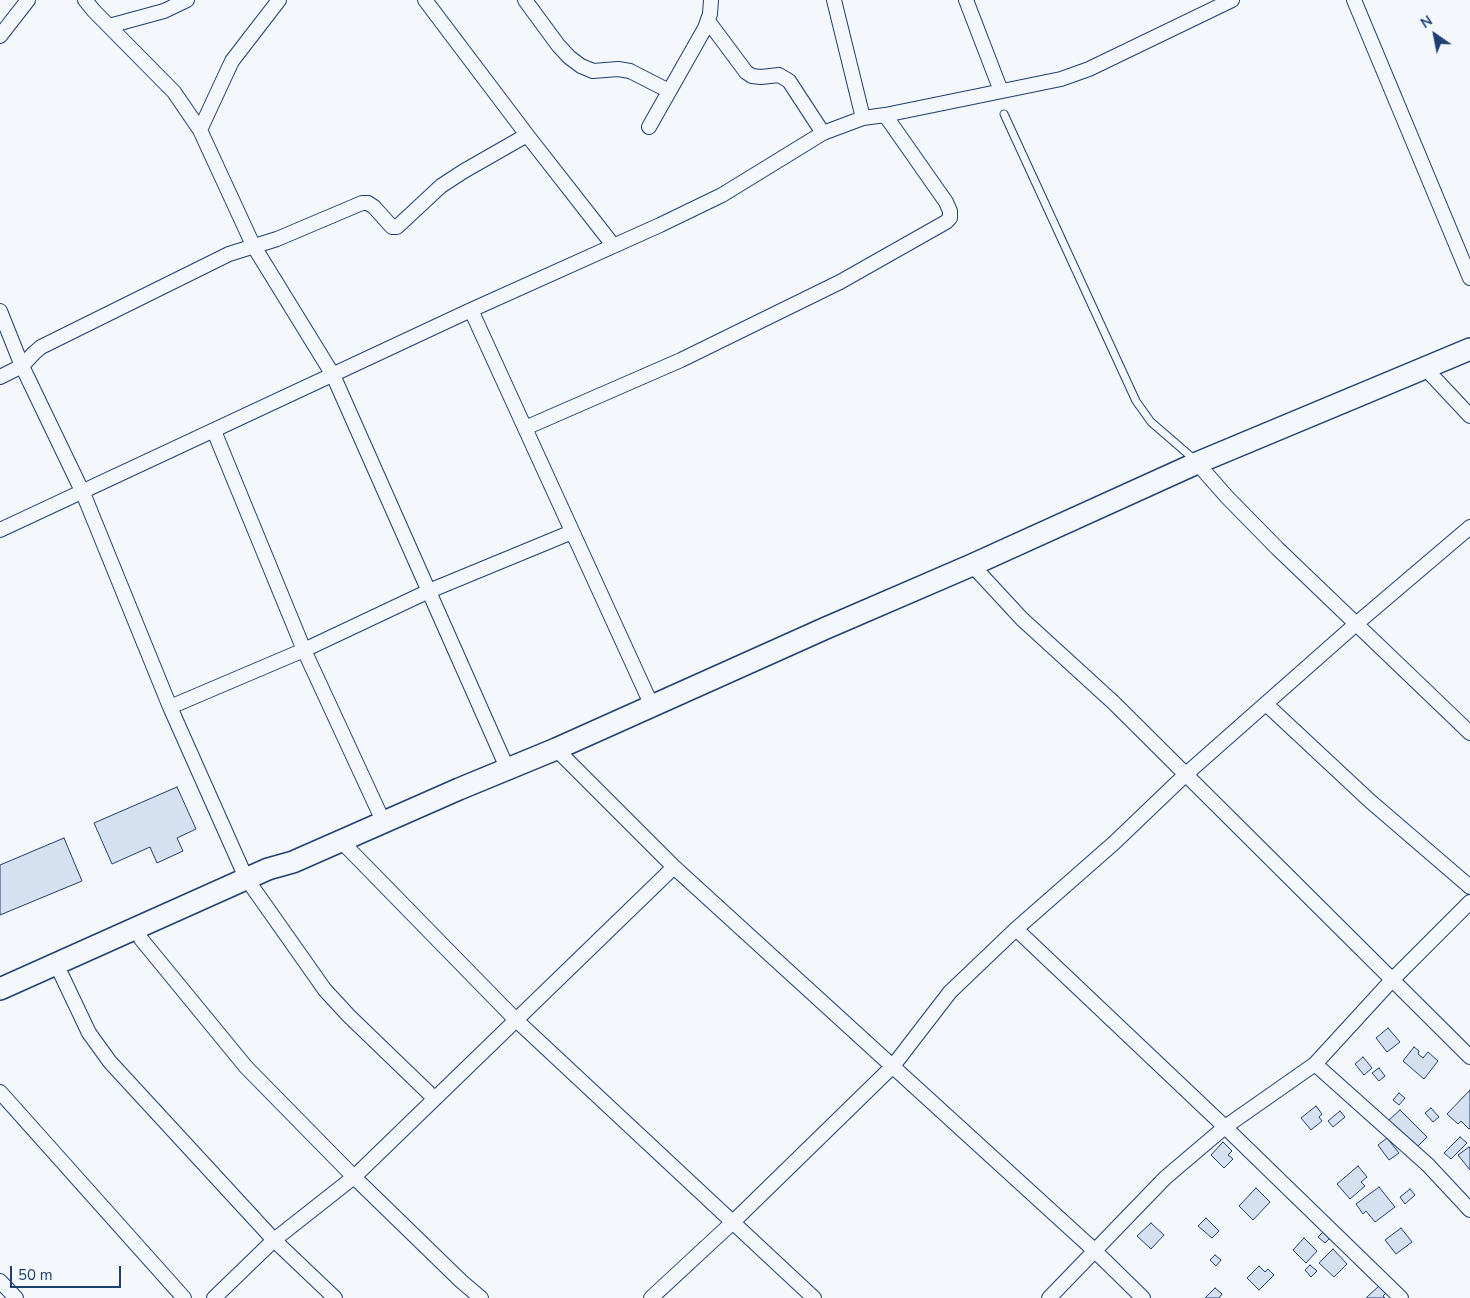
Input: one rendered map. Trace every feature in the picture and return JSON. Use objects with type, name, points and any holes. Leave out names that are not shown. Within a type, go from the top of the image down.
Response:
[{"type":"main road","points":[[0,988],[249,884],[274,880],[293,862],[459,789],[556,749],[1197,463],[1470,349]]},
{"type":"main road","points":[[0,1001],[141,939],[249,884]]},
{"type":"street","points":[[0,36],[28,0]]},
{"type":"street","points":[[85,0],[174,92],[200,130],[253,245],[333,375],[508,770]]},
{"type":"street","points":[[109,26],[164,10],[188,0]]},
{"type":"street","points":[[200,130],[232,61],[279,0]]},
{"type":"street","points":[[425,0],[613,245]]},
{"type":"street","points":[[525,0],[568,57],[581,66],[593,71],[618,68],[630,71],[669,91]]},
{"type":"street","points":[[649,127],[708,21],[711,0]]},
{"type":"street","points":[[834,0],[863,118]]},
{"type":"street","points":[[966,0],[1001,91]]},
{"type":"street","points":[[0,530],[471,310],[660,225],[722,194],[823,133],[863,118],[1060,79],[1089,69],[1232,0]]},
{"type":"street","points":[[1354,0],[1470,278]]},
{"type":"street","points":[[708,21],[746,72],[752,76],[761,77],[780,75],[789,81],[823,133]]},
{"type":"street","points":[[525,428],[690,356],[840,282],[946,222],[950,218],[950,210],[946,202],[885,115]]},
{"type":"street","points":[[0,377],[22,366],[42,347],[229,254],[276,239],[362,203],[368,203],[374,207],[392,227],[397,226],[441,186],[527,135]]},
{"type":"street","points":[[471,310],[652,706]]},
{"type":"street","points":[[0,311],[22,366],[82,493],[170,707],[249,884],[325,990],[349,1016],[434,1098]]},
{"type":"street","points":[[1425,368],[1470,416]]},
{"type":"street","points":[[214,431],[304,650],[384,823]]},
{"type":"street","points":[[1197,463],[1240,510],[1470,733]]},
{"type":"street","points":[[651,1298],[733,1222],[893,1066],[950,992],[1016,929],[1114,844],[1186,775],[1356,624],[1470,527]]},
{"type":"street","points":[[170,707],[304,650],[429,591],[572,532]]},
{"type":"street","points":[[972,565],[1022,619],[1114,703],[1470,1057]]},
{"type":"street","points":[[1266,704],[1370,801],[1470,887]]},
{"type":"street","points":[[556,749],[674,867],[1094,1250],[1143,1298]]},
{"type":"street","points":[[341,841],[515,1019],[814,1298]]},
{"type":"street","points":[[214,1298],[274,1240],[354,1177],[674,867]]},
{"type":"street","points":[[1048,1298],[1165,1178],[1225,1127],[1315,1064],[1392,980],[1470,902]]},
{"type":"street","points":[[1016,929],[1225,1127],[1401,1298]]},
{"type":"street","points":[[141,939],[246,1067],[354,1177],[481,1298]]},
{"type":"street","points":[[60,974],[88,1033],[104,1055],[274,1240],[335,1298]]},
{"type":"street","points":[[1315,1064],[1428,1166],[1470,1210]]},
{"type":"street","points":[[0,1092],[184,1298]]},
{"type":"street","points":[[0,1281],[16,1298]]},
{"type":"lane","points":[[1004,114],[1136,401],[1151,422],[1197,463]]},
{"type":"building","points":[[177,787],[196,829],[177,838],[183,851],[157,863],[150,847],[112,864],[94,823]]},
{"type":"building","points":[[64,838],[82,881],[0,915],[0,865]]},
{"type":"building","points":[[1388,1028],[1400,1042],[1387,1052],[1376,1038]]},
{"type":"building","points":[[1414,1047],[1423,1058],[1428,1052],[1438,1061],[1424,1079],[1403,1061]]},
{"type":"building","points":[[1363,1057],[1372,1068],[1364,1075],[1355,1064]]},
{"type":"building","points":[[1379,1068],[1385,1076],[1379,1081],[1372,1073]]},
{"type":"building","points":[[1470,1090],[1469,1129],[1461,1121],[1458,1124],[1447,1114]]},
{"type":"building","points":[[1399,1093],[1405,1098],[1399,1105],[1393,1100]]},
{"type":"building","points":[[1316,1106],[1322,1114],[1319,1117],[1322,1121],[1311,1130],[1301,1118]]},
{"type":"building","points":[[1431,1108],[1439,1117],[1433,1122],[1425,1113]]},
{"type":"building","points":[[1400,1110],[1427,1137],[1416,1148],[1389,1120]]},
{"type":"building","points":[[1340,1111],[1345,1117],[1333,1127],[1328,1121]]},
{"type":"building","points":[[1460,1137],[1467,1143],[1451,1159],[1444,1153]]},
{"type":"building","points":[[1387,1138],[1399,1153],[1389,1160],[1378,1145]]},
{"type":"building","points":[[1223,1142],[1232,1151],[1228,1155],[1233,1159],[1224,1168],[1211,1155]]},
{"type":"building","points":[[1469,1147],[1470,1149],[1470,1170],[1458,1155]]},
{"type":"building","points":[[1358,1166],[1367,1177],[1361,1182],[1365,1186],[1350,1199],[1337,1184]]},
{"type":"building","points":[[1379,1187],[1395,1207],[1375,1222],[1366,1211],[1363,1214],[1356,1204]]},
{"type":"building","points":[[1256,1188],[1270,1202],[1253,1220],[1239,1206]]},
{"type":"building","points":[[1410,1189],[1415,1195],[1405,1204],[1400,1197]]},
{"type":"building","points":[[1206,1218],[1219,1231],[1212,1238],[1198,1226]]},
{"type":"building","points":[[1151,1223],[1164,1235],[1151,1249],[1137,1236]]},
{"type":"building","points":[[1401,1228],[1412,1242],[1396,1254],[1385,1240]]},
{"type":"building","points":[[1323,1232],[1330,1238],[1325,1243],[1318,1237]]},
{"type":"building","points":[[1304,1238],[1317,1251],[1306,1263],[1293,1250]]},
{"type":"building","points":[[1333,1249],[1347,1264],[1334,1277],[1319,1263]]},
{"type":"building","points":[[1215,1255],[1221,1260],[1216,1266],[1210,1260]]},
{"type":"building","points":[[1310,1265],[1317,1271],[1311,1277],[1305,1270]]},
{"type":"building","points":[[1259,1266],[1265,1272],[1268,1269],[1274,1275],[1259,1290],[1247,1278]]},
{"type":"building","points":[[1380,1285],[1387,1292],[1383,1296],[1385,1298],[1366,1298]]},
{"type":"building","points":[[1215,1288],[1222,1294],[1219,1298],[1205,1298]]}]
